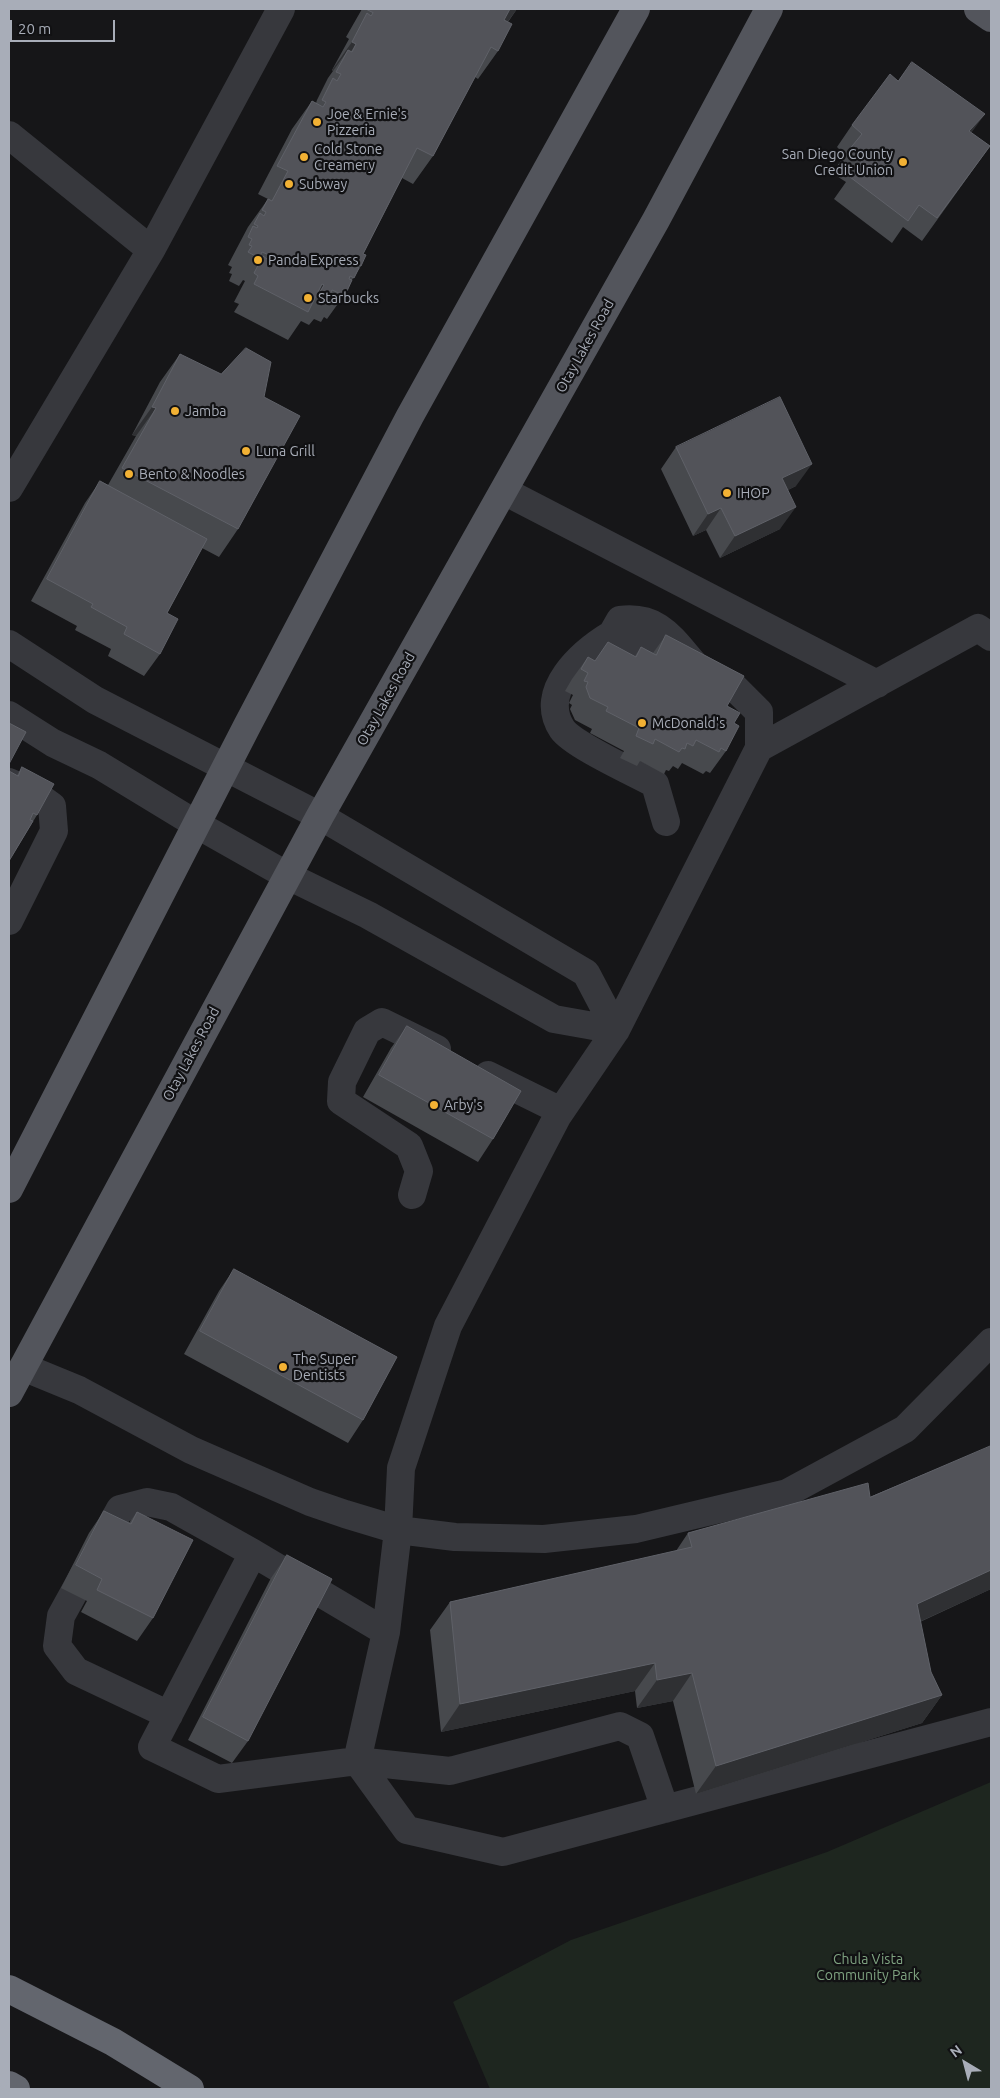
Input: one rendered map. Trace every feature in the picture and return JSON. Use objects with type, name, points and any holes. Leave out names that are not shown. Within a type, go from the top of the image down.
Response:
[{"type":"highway","points":[[9,1989],[113,2042],[190,2089]]},
{"type":"highway","points":[[9,2085],[16,2089]]},
{"type":"main road","points":[[9,1189],[226,766],[410,416],[636,9]]},
{"type":"main road","name":"Otay Lakes Road","points":[[9,1393],[320,816],[656,220],[770,9]]},
{"type":"main road","points":[[978,9],[991,18]]},
{"type":"lane","points":[[9,488],[151,250],[280,9]]},
{"type":"lane","points":[[9,135],[151,250]]},
{"type":"lane","points":[[504,491],[877,684]]},
{"type":"lane","points":[[666,822],[655,784],[576,741],[562,729],[555,707],[558,688],[572,667],[592,646],[612,634],[620,620],[636,618],[656,624],[696,666],[733,686],[759,712],[759,748],[616,1030],[561,1112],[448,1326],[401,1468],[398,1530],[386,1632],[357,1761],[407,1830],[503,1852],[991,1722]]},
{"type":"lane","points":[[759,748],[877,684],[987,628]]},
{"type":"lane","points":[[9,644],[95,700],[320,816],[586,973],[616,1030]]},
{"type":"lane","points":[[9,715],[53,743],[99,764],[196,824],[288,876],[368,915],[554,1018],[616,1030]]},
{"type":"lane","points":[[9,782],[34,793],[52,806],[54,831],[9,921]]},
{"type":"lane","points":[[412,1196],[419,1172],[409,1146],[341,1101],[342,1082],[368,1031],[382,1022],[561,1112]]},
{"type":"lane","points":[[22,1367],[79,1390],[191,1450],[310,1502],[398,1530],[455,1537],[544,1539],[636,1529],[787,1493],[905,1429],[991,1342]]},
{"type":"lane","points":[[169,1715],[76,1671],[58,1646],[61,1616],[97,1555],[120,1509],[147,1502],[171,1507],[386,1632]]},
{"type":"lane","points":[[253,1553],[152,1747],[218,1779],[357,1761],[450,1771],[620,1726],[640,1736],[665,1809]]},
{"type":"green space","name":"Chula Vista Community Park","points":[[991,1782],[991,2089],[490,2089],[453,2002],[571,1940],[827,1852]]},
{"type":"building","points":[[366,9],[510,9],[504,20],[512,24],[498,51],[491,47],[433,156],[417,148],[363,254],[366,255],[361,266],[357,264],[356,266],[359,268],[354,278],[350,276],[349,279],[352,280],[347,291],[343,289],[341,294],[332,290],[329,297],[320,292],[324,285],[322,284],[308,312],[254,284],[258,276],[254,273],[263,256],[267,259],[269,255],[262,252],[259,258],[248,252],[252,246],[249,245],[252,239],[248,237],[253,226],[257,228],[258,226],[254,224],[260,213],[264,216],[266,212],[262,210],[268,199],[272,201],[288,171],[277,166],[312,101],[323,107],[326,102],[322,100],[333,78],[337,81],[341,74],[336,72],[348,50],[352,52],[356,44],[352,42],[367,13],[371,16],[373,13]]},
{"type":"building","name":"San Diego County Credit Union","points":[[912,62],[985,114],[969,131],[990,146],[937,218],[919,205],[908,221],[850,177],[862,161],[848,151],[862,134],[852,125],[890,74],[898,81]]},
{"type":"building","points":[[246,348],[271,362],[264,397],[300,416],[238,529],[122,468],[156,408],[152,407],[180,354],[221,374]]},
{"type":"building","name":"IHOP","points":[[780,397],[812,464],[782,478],[796,507],[735,536],[721,508],[708,514],[676,447]]},
{"type":"building","points":[[100,481],[207,539],[167,613],[178,619],[160,654],[124,634],[127,627],[91,607],[93,604],[47,579]]},
{"type":"building","points":[[666,635],[744,676],[727,706],[740,713],[734,723],[739,726],[726,751],[721,748],[719,752],[696,740],[693,746],[687,743],[685,749],[682,748],[679,752],[655,739],[653,744],[636,736],[639,728],[606,711],[608,707],[590,698],[586,687],[588,682],[584,681],[588,673],[581,669],[588,657],[595,661],[608,642],[636,657],[641,647],[656,655]]},
{"type":"building","points":[[9,723],[26,732],[9,764]]},
{"type":"building","points":[[22,767],[54,784],[37,815],[33,813],[30,820],[33,821],[9,861],[9,771],[18,776]]},
{"type":"building","points":[[407,1026],[521,1091],[493,1139],[379,1075]]},
{"type":"building","name":"The Super Dentists","points":[[234,1269],[397,1357],[363,1420],[200,1331]]},
{"type":"building","points":[[991,1446],[991,1570],[917,1604],[931,1672],[942,1695],[716,1766],[692,1673],[657,1680],[655,1663],[460,1704],[450,1602],[692,1547],[688,1533],[868,1483],[870,1497]]},
{"type":"building","points":[[104,1511],[131,1524],[137,1512],[193,1540],[153,1618],[97,1590],[102,1579],[76,1565]]},
{"type":"building","points":[[287,1555],[332,1579],[248,1741],[203,1717]]},
{"type":"place","name":"Joe & Ernie's Pizzeria","points":[[317,122]]},
{"type":"place","name":"Cold Stone Creamery","points":[[304,157]]},
{"type":"place","name":"San Diego County Credit Union","points":[[903,162]]},
{"type":"place","name":"Subway","points":[[289,184]]},
{"type":"place","name":"Panda Express","points":[[258,260]]},
{"type":"place","name":"Starbucks","points":[[308,298]]},
{"type":"place","name":"Jamba","points":[[175,411]]},
{"type":"place","name":"Luna Grill","points":[[246,451]]},
{"type":"place","name":"Bento & Noodles","points":[[129,474]]},
{"type":"place","name":"IHOP","points":[[727,493]]},
{"type":"place","name":"McDonald's","points":[[642,723]]},
{"type":"place","name":"Arby's","points":[[434,1105]]},
{"type":"place","name":"The Super Dentists","points":[[283,1367]]}]
